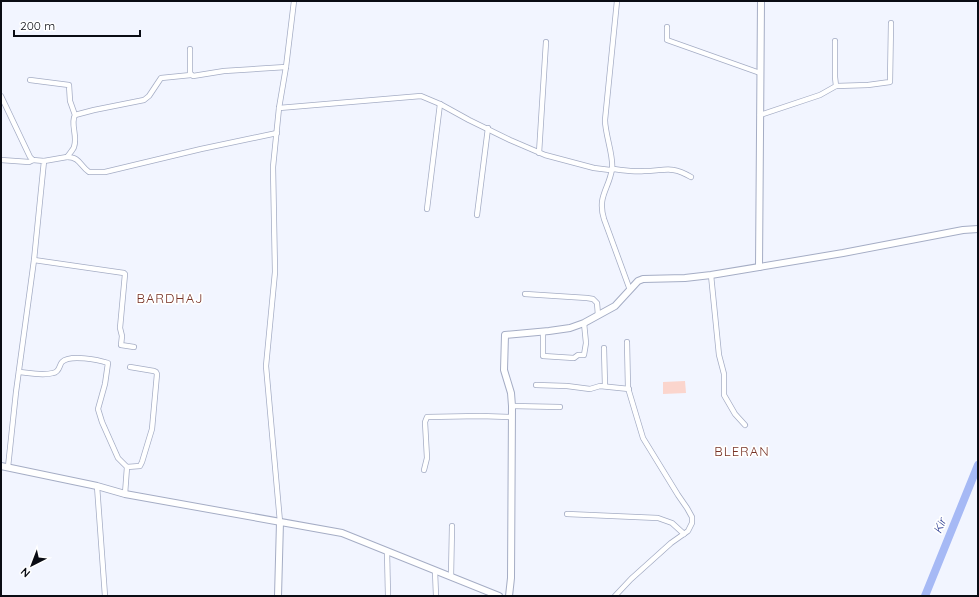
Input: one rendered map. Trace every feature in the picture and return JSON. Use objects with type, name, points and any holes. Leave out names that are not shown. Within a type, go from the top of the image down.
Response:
[{"type":"street","points":[[278,596],[280,522],[266,366],[275,272],[273,167],[279,108],[286,67],[294,1]]},
{"type":"street","points":[[617,1],[605,120],[612,169],[601,202],[601,210],[630,290]]},
{"type":"street","points":[[759,267],[761,1]]},
{"type":"street","points":[[760,115],[820,95],[836,86],[868,85],[890,82],[891,24]]},
{"type":"street","points":[[667,26],[667,40],[760,72]]},
{"type":"street","points":[[835,41],[836,86]]},
{"type":"street","points":[[539,153],[546,42]]},
{"type":"street","points":[[190,49],[190,74]]},
{"type":"street","points":[[67,157],[74,146],[75,136],[73,120],[76,115],[144,100],[149,96],[161,78],[190,74],[193,76],[224,71],[286,67]]},
{"type":"street","points":[[30,80],[69,85],[70,101],[76,115]]},
{"type":"street","points":[[1,96],[33,160]]},
{"type":"street","points":[[279,108],[421,96],[539,153],[594,168],[645,171],[665,169],[677,170],[692,177]]},
{"type":"street","points":[[427,209],[440,104]]},
{"type":"street","points":[[477,215],[488,128]]},
{"type":"street","points":[[1,160],[29,162],[33,160],[44,162],[73,157],[89,172],[105,172],[276,133]]},
{"type":"street","points":[[8,467],[34,260],[44,162]]},
{"type":"street","points":[[509,596],[511,578],[510,529],[512,406],[511,393],[504,370],[505,335],[570,328],[584,323],[615,306],[638,281],[647,278],[686,278],[711,275],[942,233],[978,229]]},
{"type":"street","points":[[34,260],[124,273],[120,328],[122,336],[121,346],[134,347]]},
{"type":"street","points":[[711,275],[719,354],[724,374],[724,395],[734,414],[745,425]]},
{"type":"street","points":[[525,294],[593,299],[597,303],[598,315]]},
{"type":"street","points":[[543,332],[542,356],[572,358],[578,355],[584,355],[586,343],[584,323]]},
{"type":"street","points":[[615,596],[631,579],[671,543],[684,534],[692,523],[692,517],[643,438],[629,389],[627,342]]},
{"type":"street","points":[[604,348],[605,386]]},
{"type":"street","points":[[19,372],[54,373],[59,370],[61,363],[65,360],[74,358],[87,358],[108,363],[105,384],[98,409],[102,422],[118,458],[127,467],[125,494]]},
{"type":"street","points":[[127,467],[140,466],[146,448],[152,429],[157,374],[154,371],[130,367]]},
{"type":"street","points":[[536,386],[567,386],[590,389],[605,386],[629,389]]},
{"type":"street","points":[[512,406],[560,407]]},
{"type":"street","points":[[424,470],[427,458],[425,422],[427,417],[512,417]]},
{"type":"street","points":[[1,466],[97,486],[125,494],[342,533],[499,596]]},
{"type":"street","points":[[97,486],[105,596]]},
{"type":"street","points":[[567,514],[658,518],[672,523],[684,534]]},
{"type":"street","points":[[451,577],[452,526]]},
{"type":"street","points":[[387,552],[388,596]]},
{"type":"street","points":[[435,571],[436,596]]},
{"type":"shaded area","points":[[685,381],[686,393],[663,394],[663,382]]},
{"type":"waterway","name":"Kir","points":[[925,596],[978,465]]},
{"type":"district","name":"BARDHAJ","points":[[170,298]]},
{"type":"district","name":"BLERAN","points":[[742,451]]}]
